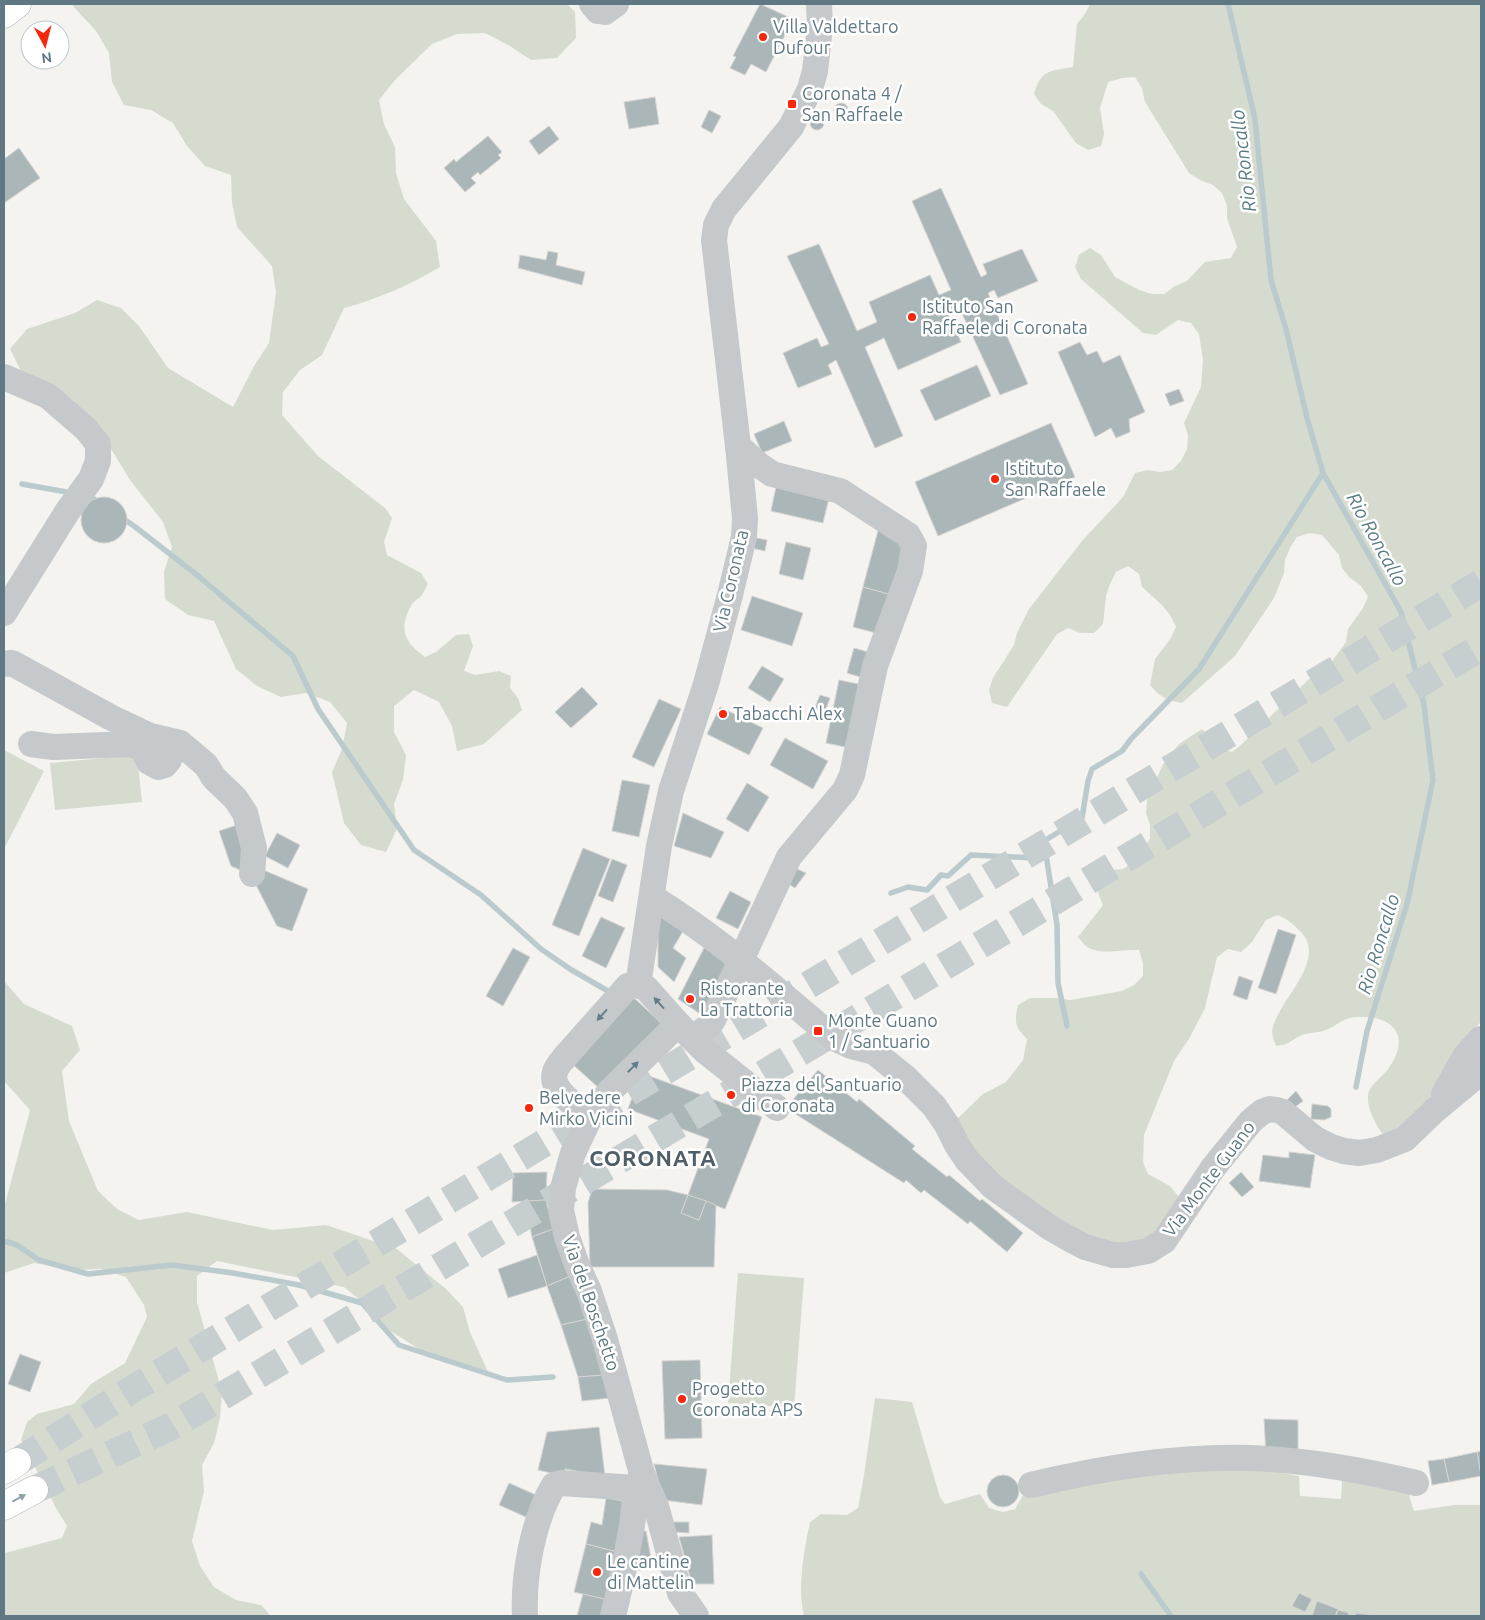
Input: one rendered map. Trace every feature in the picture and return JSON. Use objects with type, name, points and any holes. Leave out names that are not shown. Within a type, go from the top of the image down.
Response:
[{"type":"main road","points":[[4,14],[17,4]]},
{"type":"main road","points":[[4,1506],[34,1490]]},
{"type":"street","points":[[592,4],[598,11],[605,12],[616,4]]},
{"type":"street","name":"Via Coronata","points":[[638,984],[659,846],[671,792],[706,684],[744,538],[745,518],[738,446],[714,240],[716,225],[724,209],[791,127],[810,89],[815,71],[820,27],[819,4]]},
{"type":"street","points":[[4,377],[48,396],[86,429],[98,444],[98,460],[91,479],[62,520],[4,613]]},
{"type":"street","points":[[685,1031],[708,1027],[713,1020],[789,857],[845,790],[852,775],[875,666],[909,577],[914,546],[908,535],[840,491],[772,474],[758,465],[738,446]]},
{"type":"street","points":[[4,664],[12,662],[110,717],[150,736],[180,743],[206,765],[214,778],[235,798],[245,813],[254,848],[252,874]]},
{"type":"street","points":[[30,744],[53,747],[131,744],[143,749],[149,762],[158,767],[165,766],[169,760],[167,740]]},
{"type":"street","name":"Via Monte Guano","points":[[652,897],[682,915],[740,960],[834,1038],[851,1046],[874,1052],[905,1077],[934,1106],[967,1160],[993,1187],[1049,1227],[1068,1238],[1085,1247],[1113,1255],[1148,1251],[1164,1241],[1213,1168],[1251,1121],[1262,1112],[1270,1109],[1277,1110],[1290,1117],[1315,1139],[1331,1148],[1359,1153],[1378,1150],[1405,1139],[1434,1111],[1481,1072]]},
{"type":"street","points":[[590,1117],[557,1090],[554,1080],[555,1070],[628,986],[638,984],[646,988],[705,1051],[777,1108]]},
{"type":"street","name":"Via del Boschetto","points":[[613,1616],[632,1528],[639,1481],[604,1336],[589,1291],[567,1237],[561,1210],[563,1188],[573,1153],[590,1117],[609,1092],[685,1031]]},
{"type":"street","points":[[1434,1111],[1466,1055],[1481,1039]]},
{"type":"street","points":[[1031,1485],[1071,1475],[1119,1467],[1178,1461],[1250,1458],[1372,1473],[1416,1483]]},
{"type":"street","points":[[525,1616],[526,1576],[532,1547],[544,1500],[554,1485],[561,1483],[639,1481],[656,1506],[680,1593],[696,1616]]},
{"type":"shaded area","points":[[73,4],[567,4],[575,12],[576,38],[557,58],[531,60],[485,33],[457,34],[432,44],[395,80],[379,100],[384,124],[395,147],[396,173],[404,199],[436,241],[440,267],[393,291],[344,308],[322,355],[300,370],[283,392],[282,415],[318,456],[385,508],[392,518],[384,542],[387,555],[421,573],[428,584],[422,595],[412,604],[407,614],[404,629],[408,641],[425,657],[436,652],[456,635],[469,634],[473,646],[464,671],[475,675],[499,671],[511,676],[510,688],[518,698],[522,710],[484,744],[457,751],[452,726],[439,702],[414,690],[394,706],[394,732],[406,755],[403,780],[394,804],[397,829],[386,852],[361,845],[344,823],[332,772],[342,749],[347,723],[330,702],[306,693],[281,697],[257,686],[236,669],[214,621],[188,615],[165,599],[164,572],[172,547],[163,522],[130,480],[103,436],[73,400],[22,373],[10,349],[27,329],[75,313],[97,300],[121,308],[139,326],[168,368],[233,407],[254,366],[269,343],[276,292],[272,266],[237,227],[232,202],[231,175],[205,166],[187,146],[173,123],[151,110],[124,105],[112,82],[109,53],[96,31]]},
{"type":"shaded area","points":[[1090,4],[1481,4],[1481,1022],[1473,1030],[1435,1101],[1388,1141],[1373,1117],[1368,1102],[1368,1095],[1372,1086],[1388,1069],[1396,1056],[1399,1043],[1396,1030],[1384,1021],[1367,1017],[1354,1017],[1326,1030],[1303,1035],[1287,1044],[1276,1046],[1272,1031],[1276,1019],[1305,969],[1309,956],[1308,944],[1302,933],[1294,925],[1278,915],[1266,920],[1252,942],[1241,952],[1228,949],[1217,957],[1205,1008],[1189,1039],[1174,1061],[1144,1135],[1143,1162],[1148,1174],[1170,1186],[1179,1197],[1161,1238],[1129,1252],[1062,1225],[976,1158],[957,1119],[983,1094],[1006,1082],[1023,1060],[1027,1039],[1016,1024],[1018,1005],[1030,998],[1070,1000],[1122,991],[1134,985],[1143,976],[1143,963],[1139,950],[1097,951],[1086,946],[1078,937],[1103,905],[1098,893],[1100,879],[1110,870],[1123,869],[1134,862],[1143,852],[1150,838],[1150,825],[1146,813],[1147,800],[1163,764],[1179,744],[1202,729],[1219,748],[1232,752],[1243,743],[1309,679],[1330,664],[1346,642],[1348,629],[1363,608],[1368,596],[1360,585],[1350,578],[1342,568],[1339,555],[1322,535],[1310,533],[1297,537],[1285,560],[1284,573],[1274,598],[1235,656],[1182,703],[1164,697],[1150,685],[1155,659],[1171,638],[1176,627],[1162,605],[1142,587],[1139,574],[1128,566],[1116,572],[1110,584],[1106,596],[1103,624],[1094,633],[1080,633],[1068,628],[1057,634],[1007,707],[992,703],[989,690],[993,678],[1014,645],[1017,633],[1029,609],[1082,541],[1123,497],[1135,473],[1147,470],[1160,472],[1172,470],[1181,461],[1187,449],[1188,435],[1184,423],[1201,387],[1203,360],[1199,334],[1191,323],[1178,320],[1156,335],[1143,333],[1081,279],[1075,267],[1079,255],[1090,248],[1101,255],[1115,277],[1139,290],[1152,294],[1164,294],[1175,286],[1187,281],[1205,262],[1231,258],[1237,247],[1227,218],[1227,206],[1222,193],[1213,185],[1189,173],[1145,102],[1142,88],[1135,77],[1108,82],[1100,108],[1104,134],[1101,146],[1088,150],[1076,143],[1053,111],[1041,104],[1034,94],[1040,80],[1048,73],[1073,67],[1077,24]]},
{"type":"shaded area","points":[[4,750],[44,771],[4,849]]},
{"type":"shaded area","points":[[137,755],[142,802],[55,810],[50,763]]},
{"type":"shaded area","points":[[4,981],[24,1004],[72,1026],[80,1050],[62,1071],[69,1121],[98,1191],[117,1209],[139,1220],[187,1212],[273,1230],[326,1225],[397,1249],[446,1289],[463,1307],[470,1332],[488,1372],[425,1353],[381,1325],[365,1304],[344,1287],[217,1261],[197,1276],[197,1302],[222,1392],[220,1418],[214,1443],[202,1465],[204,1491],[192,1541],[200,1566],[214,1587],[236,1600],[261,1605],[271,1616],[6,1616],[4,1612],[5,1553],[62,1538],[67,1526],[21,1440],[27,1422],[37,1414],[74,1404],[91,1384],[125,1363],[147,1317],[144,1305],[126,1277],[100,1269],[74,1270],[34,1263],[4,1273],[4,1208],[30,1110],[4,1081]]},
{"type":"shaded area","points":[[738,1273],[804,1278],[794,1408],[728,1403]]},
{"type":"shaded area","points":[[875,1398],[912,1402],[940,1497],[945,1504],[980,1494],[989,1508],[1003,1512],[1015,1509],[1025,1492],[1175,1469],[1256,1468],[1299,1476],[1300,1496],[1341,1499],[1342,1481],[1406,1486],[1414,1511],[1454,1505],[1481,1505],[1481,1616],[804,1616],[801,1581],[810,1522],[821,1514],[847,1515],[858,1508]]},
{"type":"building","name":"Villa Valdettaro Dufour","points":[[760,4],[793,19],[766,72],[751,64],[745,75],[730,68],[736,57],[733,56]]},
{"type":"building","points":[[655,97],[659,124],[629,129],[624,102]]},
{"type":"building","points":[[838,103],[844,103],[848,110],[844,117],[838,117],[834,113],[834,107]]},
{"type":"building","points":[[709,110],[721,116],[712,133],[701,127]]},
{"type":"building","points":[[814,116],[820,116],[824,123],[820,130],[814,130],[810,126],[810,120]]},
{"type":"building","points":[[549,126],[559,139],[539,155],[529,141]]},
{"type":"building","points":[[488,136],[502,152],[498,155],[501,158],[480,175],[478,172],[471,178],[476,183],[465,192],[444,168],[454,159],[456,162]]},
{"type":"building","points":[[19,148],[40,178],[4,203],[4,159]]},
{"type":"building","name":"Istituto San Raffaele di Coronata","points":[[941,188],[981,277],[987,274],[983,264],[1022,249],[1038,281],[998,298],[994,290],[988,293],[1028,384],[1000,395],[959,307],[947,312],[961,342],[898,370],[884,338],[865,347],[903,436],[875,448],[836,360],[828,365],[832,374],[798,388],[783,353],[817,338],[821,347],[829,344],[787,256],[819,244],[857,331],[877,322],[869,302],[930,275],[939,295],[951,290],[912,201]]},
{"type":"building","points":[[548,251],[558,253],[556,265],[585,272],[582,285],[518,268],[520,255],[546,260]]},
{"type":"building","points":[[1080,342],[1087,355],[1097,351],[1103,363],[1120,355],[1145,412],[1129,419],[1130,432],[1116,438],[1111,428],[1095,437],[1058,352]]},
{"type":"building","points":[[977,365],[991,396],[935,421],[920,390]]},
{"type":"building","points":[[1179,389],[1184,401],[1170,406],[1165,394]]},
{"type":"building","points":[[784,421],[792,441],[762,453],[754,434]]},
{"type":"building","name":"Istituto San Raffaele","points":[[1051,423],[1075,477],[938,536],[915,482]]},
{"type":"building","points":[[777,482],[830,494],[823,523],[771,511]]},
{"type":"building","points":[[104,497],[117,501],[123,507],[127,520],[123,533],[117,539],[104,543],[91,539],[85,533],[81,520],[85,507],[91,501]]},
{"type":"building","points":[[879,527],[909,544],[895,596],[863,587]]},
{"type":"building","points":[[752,537],[767,540],[765,551],[751,548]]},
{"type":"building","points":[[786,542],[811,548],[803,580],[779,574]]},
{"type":"building","points":[[863,587],[895,596],[880,634],[853,627]]},
{"type":"building","points":[[752,596],[803,613],[792,646],[741,630]]},
{"type":"building","points":[[854,648],[871,653],[864,678],[847,673]]},
{"type":"building","points":[[762,666],[784,679],[770,702],[748,688]]},
{"type":"building","points":[[839,680],[863,685],[850,748],[826,743]]},
{"type":"building","points":[[582,687],[598,704],[571,728],[555,712]]},
{"type":"building","points":[[820,695],[830,698],[824,714],[814,710]]},
{"type":"building","points":[[659,699],[681,709],[654,767],[632,757]]},
{"type":"building","points":[[720,707],[763,728],[749,755],[707,734]]},
{"type":"building","points":[[785,738],[828,761],[813,789],[770,765]]},
{"type":"building","points":[[622,780],[650,785],[639,837],[612,831]]},
{"type":"building","points":[[747,783],[769,797],[748,832],[726,819]]},
{"type":"building","points":[[683,813],[724,832],[711,858],[674,846]]},
{"type":"building","points":[[240,824],[245,872],[231,866],[219,831]]},
{"type":"building","points":[[277,833],[300,845],[288,868],[265,856]]},
{"type":"building","points":[[583,848],[610,859],[579,936],[552,925]]},
{"type":"building","points":[[612,859],[627,865],[613,902],[598,896]]},
{"type":"building","points":[[261,869],[308,889],[292,931],[277,926],[256,885]]},
{"type":"building","points":[[797,869],[806,873],[795,888],[787,883]]},
{"type":"building","points":[[730,891],[751,902],[738,929],[716,918]]},
{"type":"building","points":[[658,910],[686,926],[673,948],[686,958],[674,982],[658,967]]},
{"type":"building","points":[[601,917],[625,928],[606,968],[582,956]]},
{"type":"building","points":[[1278,929],[1296,935],[1276,994],[1258,988]]},
{"type":"building","points":[[513,948],[530,957],[503,1006],[486,996]]},
{"type":"building","points":[[704,948],[732,961],[705,1017],[678,999]]},
{"type":"building","points":[[1239,976],[1253,981],[1247,1000],[1233,995]]},
{"type":"building","points":[[632,996],[661,1023],[600,1089],[570,1062]]},
{"type":"building","points":[[818,1070],[857,1102],[859,1099],[915,1146],[912,1149],[947,1177],[949,1175],[980,1201],[982,1199],[1023,1233],[1007,1252],[970,1221],[968,1224],[924,1190],[921,1193],[906,1180],[904,1183],[786,1108]]},
{"type":"building","points":[[641,1073],[762,1117],[725,1209],[688,1195],[709,1139],[628,1109]]},
{"type":"building","points":[[1296,1091],[1303,1101],[1295,1107],[1287,1100]]},
{"type":"building","points":[[1312,1104],[1328,1106],[1331,1109],[1331,1117],[1324,1120],[1311,1119]]},
{"type":"building","points":[[1289,1152],[1315,1155],[1310,1188],[1259,1181],[1263,1155],[1289,1158]]},
{"type":"building","points":[[547,1172],[546,1200],[512,1202],[513,1173]]},
{"type":"building","points":[[1241,1172],[1254,1187],[1242,1197],[1229,1183]]},
{"type":"building","points":[[592,1189],[667,1190],[688,1195],[681,1213],[699,1220],[706,1201],[716,1205],[714,1267],[590,1267],[588,1203]]},
{"type":"building","points":[[688,1195],[706,1201],[699,1220],[681,1213]]},
{"type":"building","points":[[546,1200],[553,1229],[532,1237],[525,1201]]},
{"type":"building","points":[[553,1229],[573,1275],[547,1286],[532,1237]]},
{"type":"building","points":[[537,1255],[547,1286],[508,1298],[498,1269]]},
{"type":"building","points":[[573,1275],[588,1319],[561,1325],[547,1286]]},
{"type":"building","points":[[588,1319],[604,1375],[578,1377],[561,1325]]},
{"type":"building","points":[[20,1354],[41,1362],[30,1392],[8,1384]]},
{"type":"building","name":"Progetto Coronata APS","points":[[700,1360],[702,1438],[665,1439],[662,1361]]},
{"type":"building","points":[[604,1375],[610,1398],[582,1401],[578,1377]]},
{"type":"building","points":[[1264,1419],[1298,1420],[1298,1458],[1266,1455]]},
{"type":"building","points":[[599,1427],[605,1476],[565,1469],[564,1476],[538,1470],[547,1432]]},
{"type":"building","points":[[1481,1451],[1481,1476],[1477,1452]]},
{"type":"building","points":[[1477,1452],[1481,1476],[1449,1482],[1444,1459]]},
{"type":"building","points":[[1444,1459],[1449,1482],[1432,1485],[1428,1461]]},
{"type":"building","points":[[654,1464],[707,1469],[702,1505],[663,1500]]},
{"type":"building","points":[[1003,1475],[1015,1479],[1019,1491],[1015,1503],[1003,1507],[991,1503],[987,1491],[991,1479]]},
{"type":"building","points":[[509,1483],[536,1495],[526,1517],[499,1505]]},
{"type":"building","points":[[606,1498],[629,1502],[621,1553],[586,1544],[591,1522],[602,1525]]},
{"type":"building","points":[[673,1522],[689,1522],[689,1533],[676,1532]]},
{"type":"building","points":[[634,1531],[646,1531],[651,1558],[641,1559],[642,1570],[628,1570]]},
{"type":"building","points":[[712,1535],[714,1584],[692,1584],[679,1537]]},
{"type":"building","name":"Le cantine di Mattelin","points":[[586,1544],[621,1553],[608,1600],[574,1592]]},
{"type":"building","points":[[1299,1593],[1312,1599],[1305,1612],[1292,1606]]},
{"type":"building","points":[[583,1594],[608,1600],[604,1616],[577,1616]]},
{"type":"building","points":[[1317,1601],[1338,1609],[1335,1616],[1312,1616]]},
{"type":"building","points":[[1338,1610],[1349,1613],[1348,1616],[1336,1616]]},
{"type":"building","points":[[1356,1613],[1381,1616],[1355,1616]]},
{"type":"waterway","name":"Rio Roncallo","points":[[1228,4],[1255,119],[1271,280],[1286,329],[1307,418],[1323,473],[1401,612],[1424,705],[1433,780],[1407,904],[1367,1031],[1356,1087]]},
{"type":"waterway","points":[[891,893],[908,887],[927,890],[941,875],[948,876],[971,855],[1035,858],[1044,841],[1076,824],[1082,818],[1088,781],[1092,769],[1122,751],[1131,739],[1199,669],[1323,473]]},
{"type":"waterway","points":[[22,484],[72,493]]},
{"type":"waterway","points":[[86,496],[91,497],[134,526],[197,575],[293,656],[318,709],[414,850],[481,895],[541,949],[570,969],[613,994]]},
{"type":"waterway","points":[[1044,842],[1057,925],[1058,983],[1067,1026]]},
{"type":"waterway","points":[[4,1241],[17,1245],[39,1260],[88,1274],[172,1265],[233,1273],[299,1285],[362,1303],[399,1345],[507,1380],[553,1377]]},
{"type":"waterway","points":[[1141,1574],[1171,1616]]},
{"type":"tunnel","points":[[17,1462],[136,1387],[1481,583]]},
{"type":"tunnel","points":[[34,1490],[172,1426],[1481,647]]},
{"type":"place","name":"Villa Valdettaro Dufour","points":[[763,37]]},
{"type":"place","name":"Coronata 4 / San Raffaele","points":[[792,104]]},
{"type":"place","name":"Istituto San Raffaele di Coronata","points":[[912,317]]},
{"type":"place","name":"Istituto San Raffaele","points":[[995,479]]},
{"type":"place","name":"Tabacchi Alex","points":[[723,714]]},
{"type":"place","name":"Ristorante La Trattoria","points":[[690,999]]},
{"type":"place","name":"Monte Guano 1 / Santuario","points":[[818,1031]]},
{"type":"place","name":"Piazza del Santuario di Coronata","points":[[731,1095]]},
{"type":"place","name":"Belvedere Mirko Vicini","points":[[529,1108]]},
{"type":"place","name":"Progetto Coronata APS","points":[[682,1399]]},
{"type":"place","name":"Le cantine di Mattelin","points":[[597,1572]]},
{"type":"district","name":"CORONATA","points":[[653,1158]]}]
